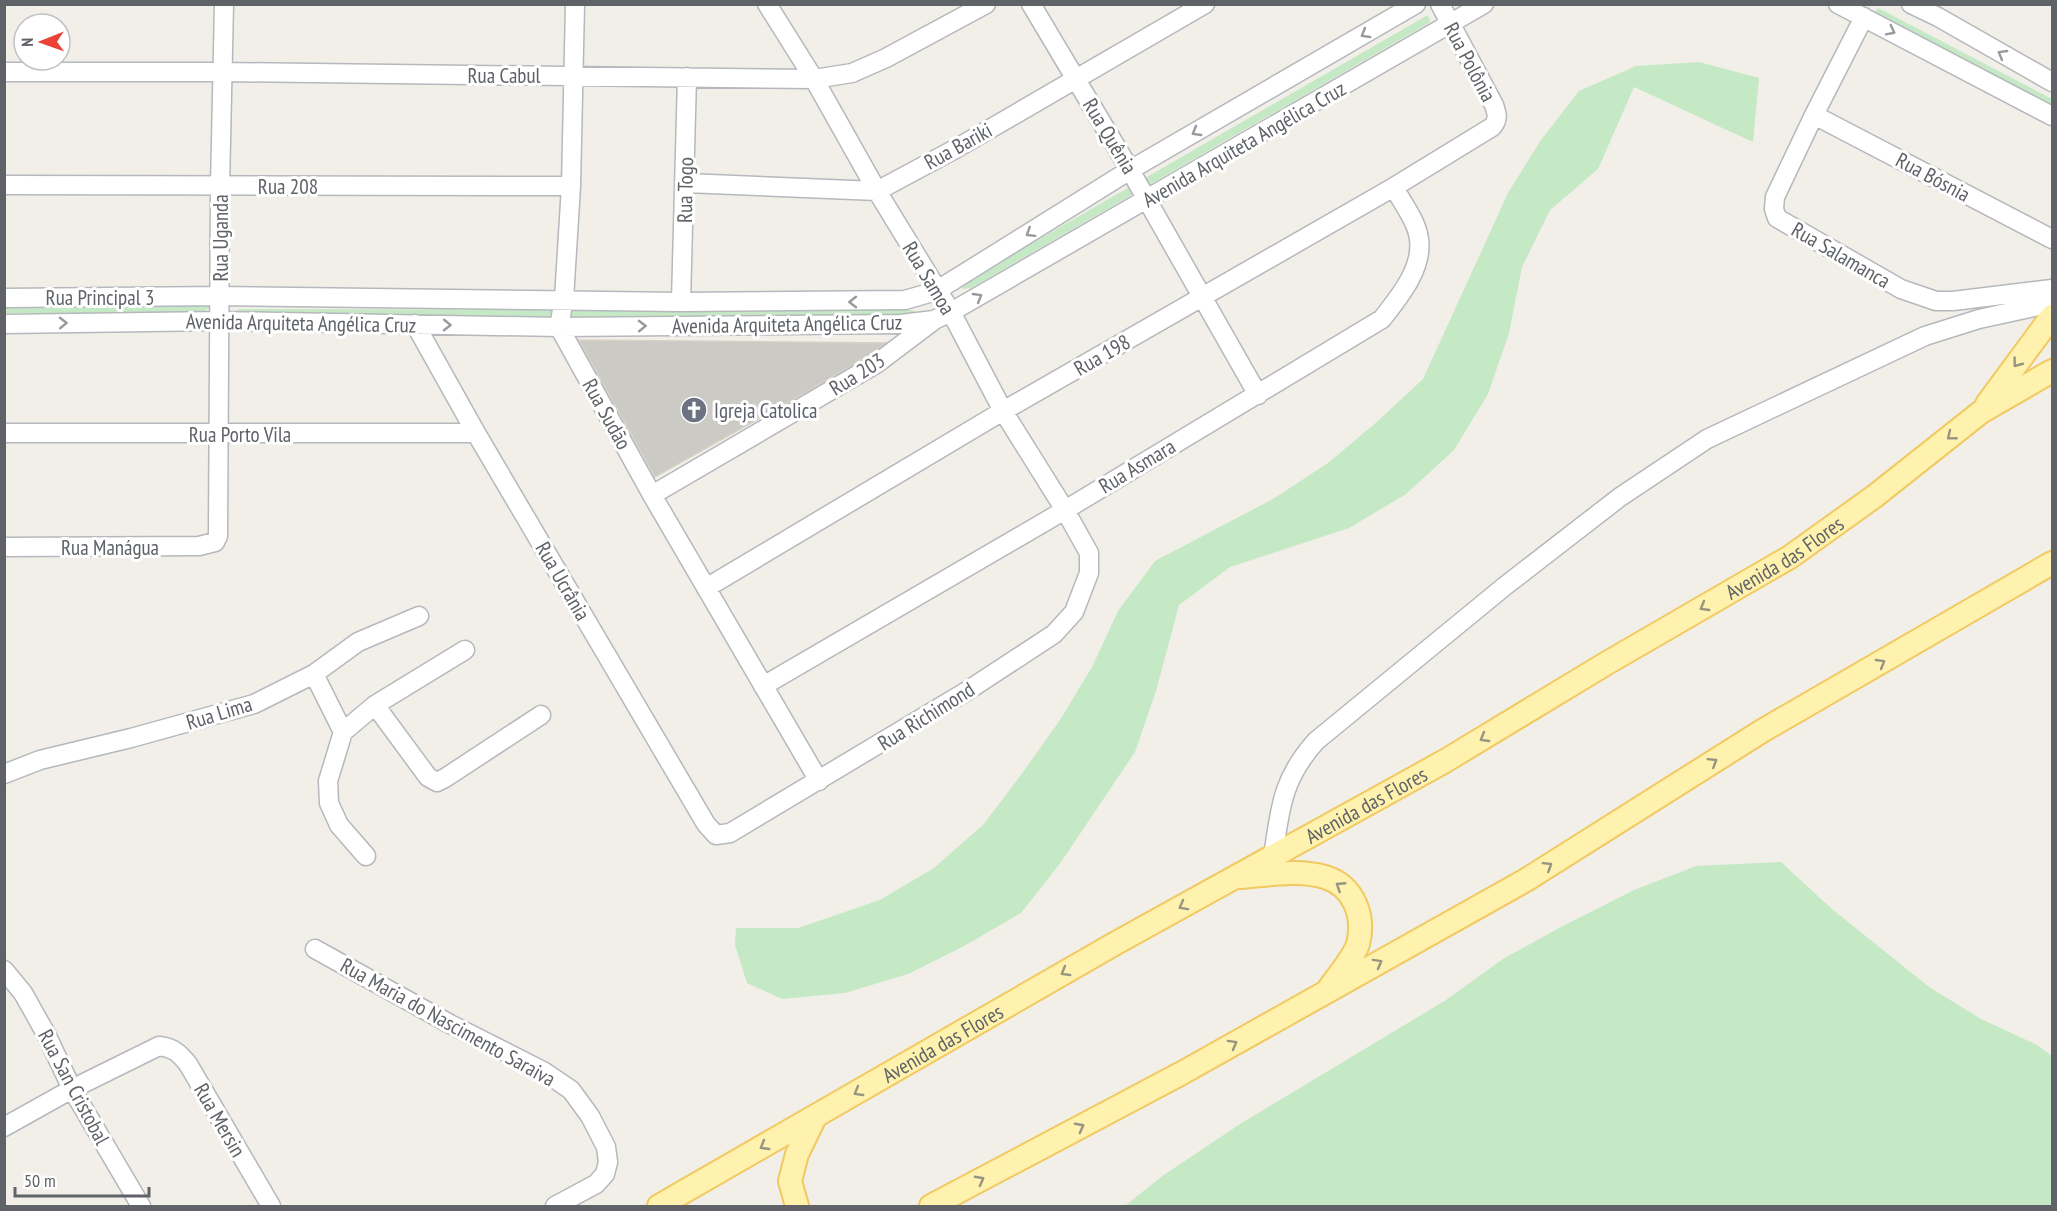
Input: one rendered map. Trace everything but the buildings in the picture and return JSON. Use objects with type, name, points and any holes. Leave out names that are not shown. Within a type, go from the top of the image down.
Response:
[{"type":"main road","points":[[1981,412],[2052,316]]},
{"type":"main road","name":"Avenida das Flores","points":[[659,1206],[1116,943],[1455,755],[1607,663],[1790,557],[1883,490],[1981,412],[2052,371]]},
{"type":"main road","points":[[931,1206],[1182,1073],[1526,880],[1762,731],[2052,563]]},
{"type":"main road","points":[[1234,877],[1295,873],[1325,877],[1347,888],[1356,903],[1360,928],[1357,946],[1327,991]]},
{"type":"main road","points":[[797,1206],[790,1181],[797,1154],[815,1117]]},
{"type":"street","name":"Rua Uganda","points":[[214,542],[219,528],[220,186],[224,4]]},
{"type":"street","points":[[559,327],[564,300],[571,186],[575,4]]},
{"type":"street","name":"Rua Samoa","points":[[767,4],[814,79],[936,291],[951,312],[1003,411],[1089,553]]},
{"type":"street","name":"Rua Cabul","points":[[4,72],[573,75],[814,79],[852,73],[986,4]]},
{"type":"street","name":"Rua Quênia","points":[[1031,4],[1130,170],[1258,395]]},
{"type":"street","name":"Rua Bariki","points":[[877,191],[957,148],[1204,4]]},
{"type":"street","name":"Avenida Arquiteta Angélica Cruz","points":[[196,297],[681,303],[886,302],[914,298],[936,291],[1130,170],[1416,4]]},
{"type":"street","name":"Rua Polônia","points":[[1440,4],[1494,105],[1497,121]]},
{"type":"street","name":"Avenida Arquiteta Angélica Cruz","points":[[4,324],[220,321],[559,327],[901,324],[934,320],[1484,4]]},
{"type":"street","points":[[1838,4],[2052,116]]},
{"type":"street","points":[[1911,4],[1941,11],[2052,82]]},
{"type":"street","name":"Rua Salamanca","points":[[1864,17],[1775,197],[1774,210],[1777,218],[1900,289],[1936,301],[2052,289]]},
{"type":"street","name":"Rua Togo","points":[[681,303],[686,183],[687,77]]},
{"type":"street","name":"Rua Bósnia","points":[[1814,115],[2052,239]]},
{"type":"street","name":"Rua 198","points":[[706,588],[1003,411],[1394,187],[1486,131],[1497,121]]},
{"type":"street","points":[[686,183],[877,191]]},
{"type":"street","name":"Rua 208","points":[[4,185],[571,186]]},
{"type":"street","name":"Rua Asmara","points":[[763,686],[1065,510],[1382,319],[1403,292],[1417,264],[1419,239],[1394,187]]},
{"type":"street","name":"Rua Principal 3","points":[[4,298],[196,297]]},
{"type":"street","points":[[1273,857],[1283,794],[1300,759],[1316,741],[1505,586],[1620,497],[1707,439],[1925,336],[1979,319],[2052,303]]},
{"type":"street","name":"Rua 203","points":[[652,495],[876,364],[934,320]]},
{"type":"street","name":"Rua Ucrânia","points":[[415,324],[476,434],[706,824],[716,835]]},
{"type":"street","name":"Rua Sudão","points":[[559,327],[652,495],[819,781]]},
{"type":"street","name":"Rua Porto Vila","points":[[4,433],[476,434]]},
{"type":"street","name":"Rua Manágua","points":[[4,547],[199,546],[214,542]]},
{"type":"street","name":"Rua Richimond","points":[[716,835],[730,833],[819,781],[967,691],[1054,634],[1074,612],[1089,573],[1089,553]]},
{"type":"street","name":"Rua Lima","points":[[4,774],[40,760],[254,704],[314,674],[358,642],[419,616]]},
{"type":"street","points":[[366,856],[339,825],[329,803],[328,781],[343,732],[375,705],[465,650]]},
{"type":"street","points":[[314,674],[343,732]]},
{"type":"street","points":[[375,705],[428,777],[437,782],[541,715]]},
{"type":"street","name":"Rua Maria do Nascimento Saraiva","points":[[315,949],[450,1024],[543,1071],[572,1089],[596,1126],[606,1147],[608,1162],[604,1174],[596,1184],[555,1206]]},
{"type":"street","name":"Rua San Cristobal","points":[[4,970],[23,993],[72,1089],[141,1206]]},
{"type":"street","name":"Rua Mersin","points":[[72,1089],[159,1046],[178,1052],[188,1064],[271,1206]]},
{"type":"street","points":[[4,1127],[72,1089]]},
{"type":"green space","points":[[1878,8],[2052,99],[2052,109],[1881,19],[1875,12]]},
{"type":"green space","points":[[1426,16],[1429,17],[1430,22],[1427,24],[971,288],[963,289],[963,283]]},
{"type":"green space","points":[[1699,62],[1759,78],[1753,142],[1634,87],[1598,169],[1550,210],[1522,267],[1509,333],[1488,394],[1454,450],[1406,494],[1349,528],[1230,567],[1179,605],[1156,691],[1135,752],[1061,862],[1021,913],[964,946],[908,974],[845,993],[782,999],[747,983],[735,945],[736,928],[798,928],[880,900],[934,868],[983,825],[1021,775],[1060,720],[1092,667],[1118,611],[1155,561],[1273,499],[1328,463],[1423,379],[1508,193],[1541,140],[1579,91],[1636,66]]},
{"type":"green space","points":[[5,303],[209,304],[209,308],[202,313],[5,313]]},
{"type":"green space","points":[[239,309],[911,310],[916,312],[917,316],[707,321],[233,313]]},
{"type":"green space","points":[[1781,862],[1832,909],[1929,987],[1981,1019],[2037,1045],[2052,1056],[2052,1206],[1125,1206],[1161,1177],[1240,1124],[1446,1000],[1503,959],[1559,928],[1634,890],[1696,866]]},
{"type":"place","name":"Igreja Catolica","points":[[694,410]]}]
